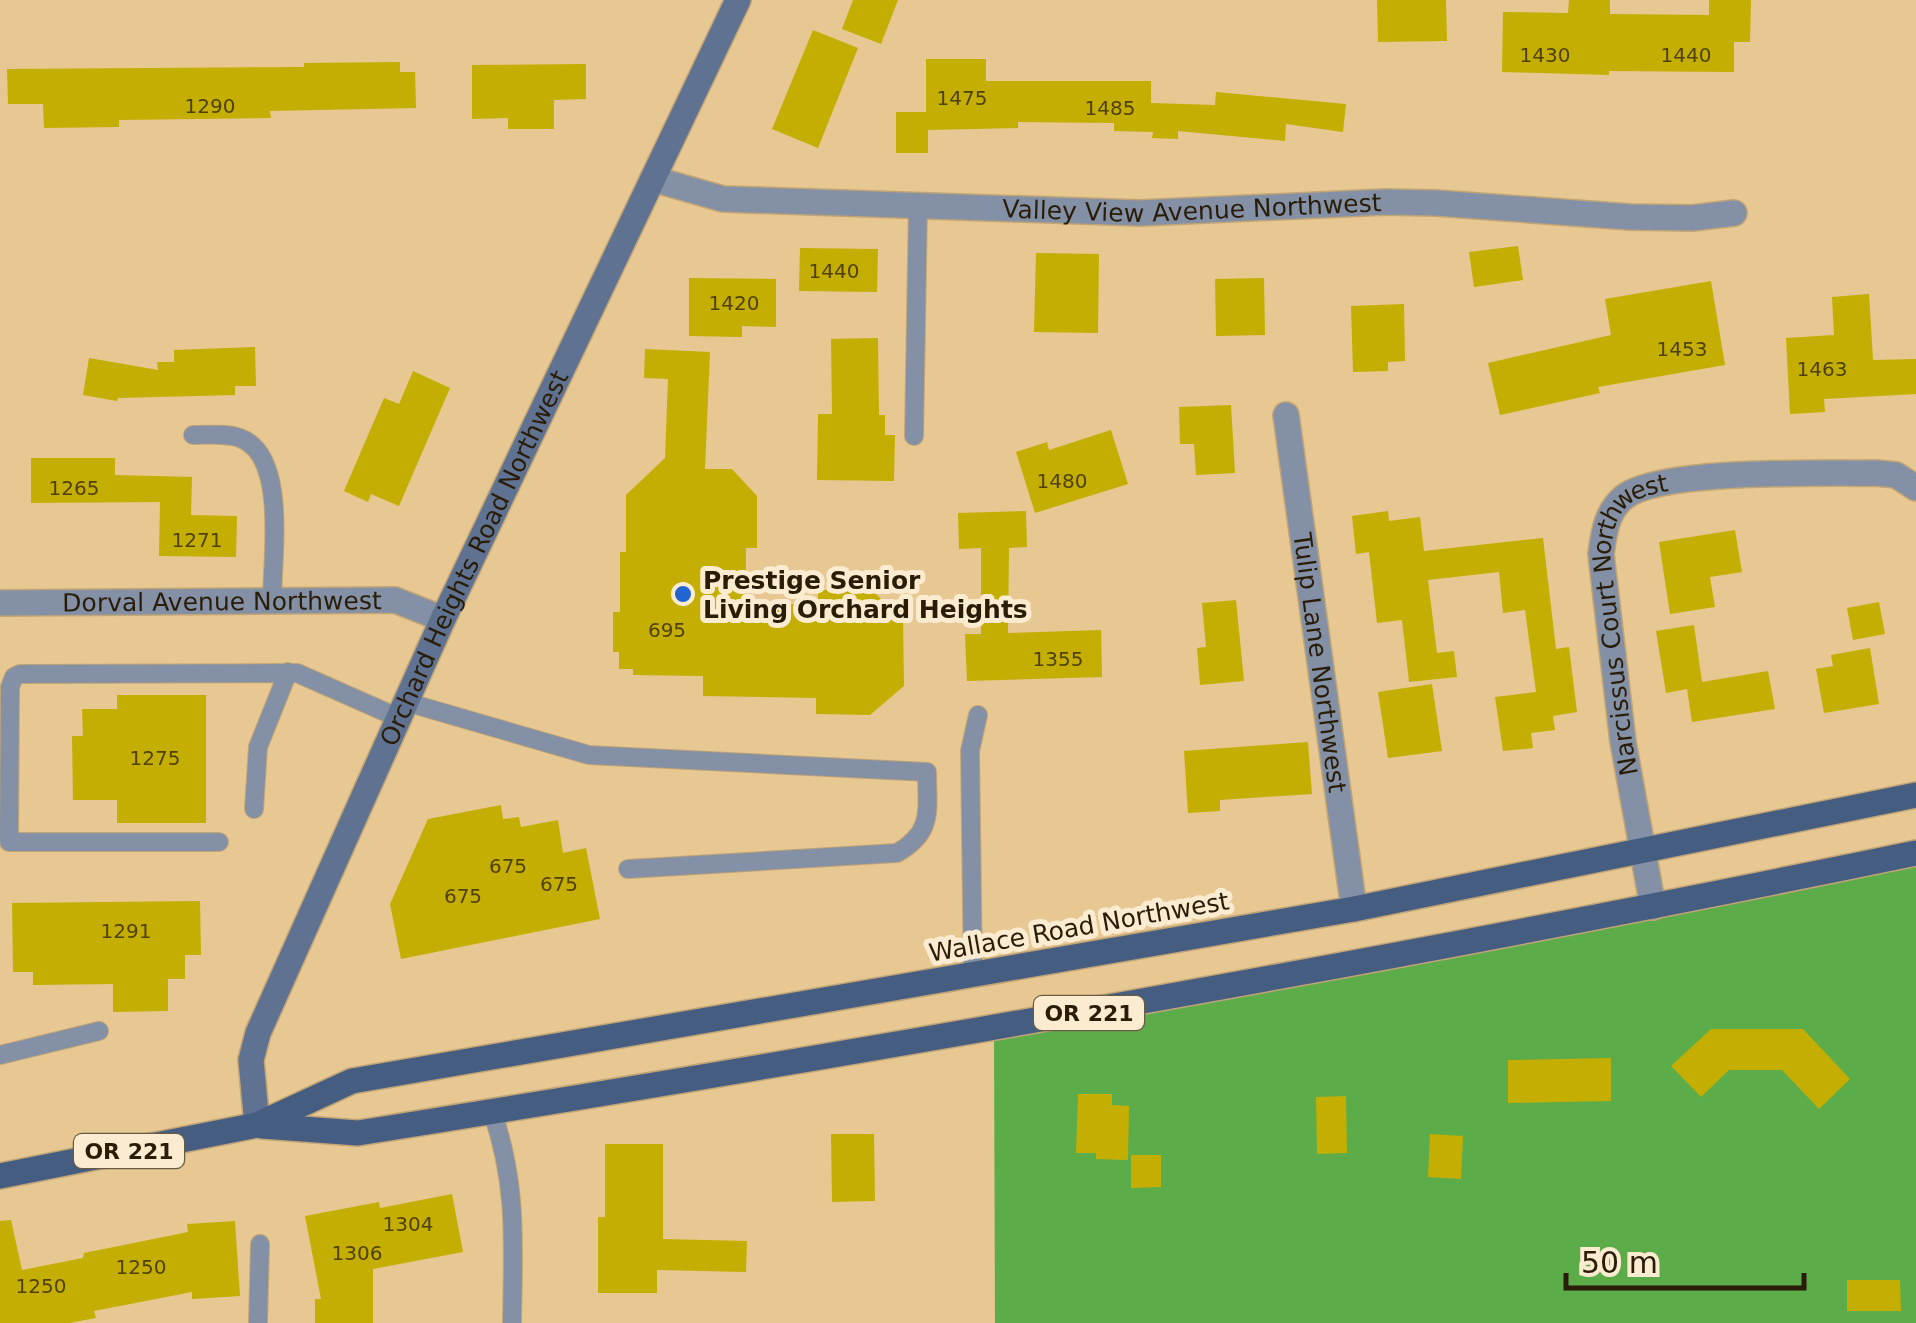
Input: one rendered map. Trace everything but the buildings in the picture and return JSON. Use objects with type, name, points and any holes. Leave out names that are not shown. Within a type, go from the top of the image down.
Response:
[{"type":"main road","name":"Orchard Heights Road Northwest","points":[[258,1126],[250,1060],[258,1033],[443,619],[738,0]]},
{"type":"main road","name":"Wallace Road Northwest","points":[[258,1126],[352,1080],[1354,909],[1916,796]]},
{"type":"main road","name":"Wallace Road Northwest","points":[[0,1176],[258,1126],[358,1132],[1071,1016],[1654,907],[1916,853]]},
{"type":"street","name":"Valley View Avenue Northwest","points":[[653,180],[723,199],[1140,213],[1419,202],[1630,217],[1734,214]]},
{"type":"street","name":"Tulip Lane Northwest","points":[[1286,416],[1354,909]]},
{"type":"street","name":"Narcissus Court Northwest","points":[[1654,907],[1623,742],[1601,554],[1604,529],[1612,510],[1626,495],[1649,486],[1726,477],[1876,473],[1896,475],[1916,488]]},
{"type":"street","name":"Dorval Avenue Northwest","points":[[0,602],[396,600],[443,619]]},
{"type":"lane","points":[[914,436],[918,206]]},
{"type":"lane","points":[[193,434],[238,437],[256,447],[267,462],[273,482],[272,601]]},
{"type":"lane","points":[[254,808],[258,746],[288,672]]},
{"type":"lane","points":[[219,842],[5,848],[10,687],[14,677],[288,672],[402,710],[589,755],[927,772],[928,822],[915,843],[897,853],[628,869]]},
{"type":"lane","points":[[973,976],[970,751],[978,715]]},
{"type":"lane","points":[[0,1055],[99,1031]]},
{"type":"lane","points":[[492,1111],[507,1153],[512,1194],[512,1323]]},
{"type":"lane","points":[[258,1323],[260,1244]]},
{"type":"green space","points":[[1916,851],[1916,1323],[995,1323],[994,1038]]},
{"type":"place","name":"Prestige Senior Living Orchard Heights","points":[[683,594]]}]
